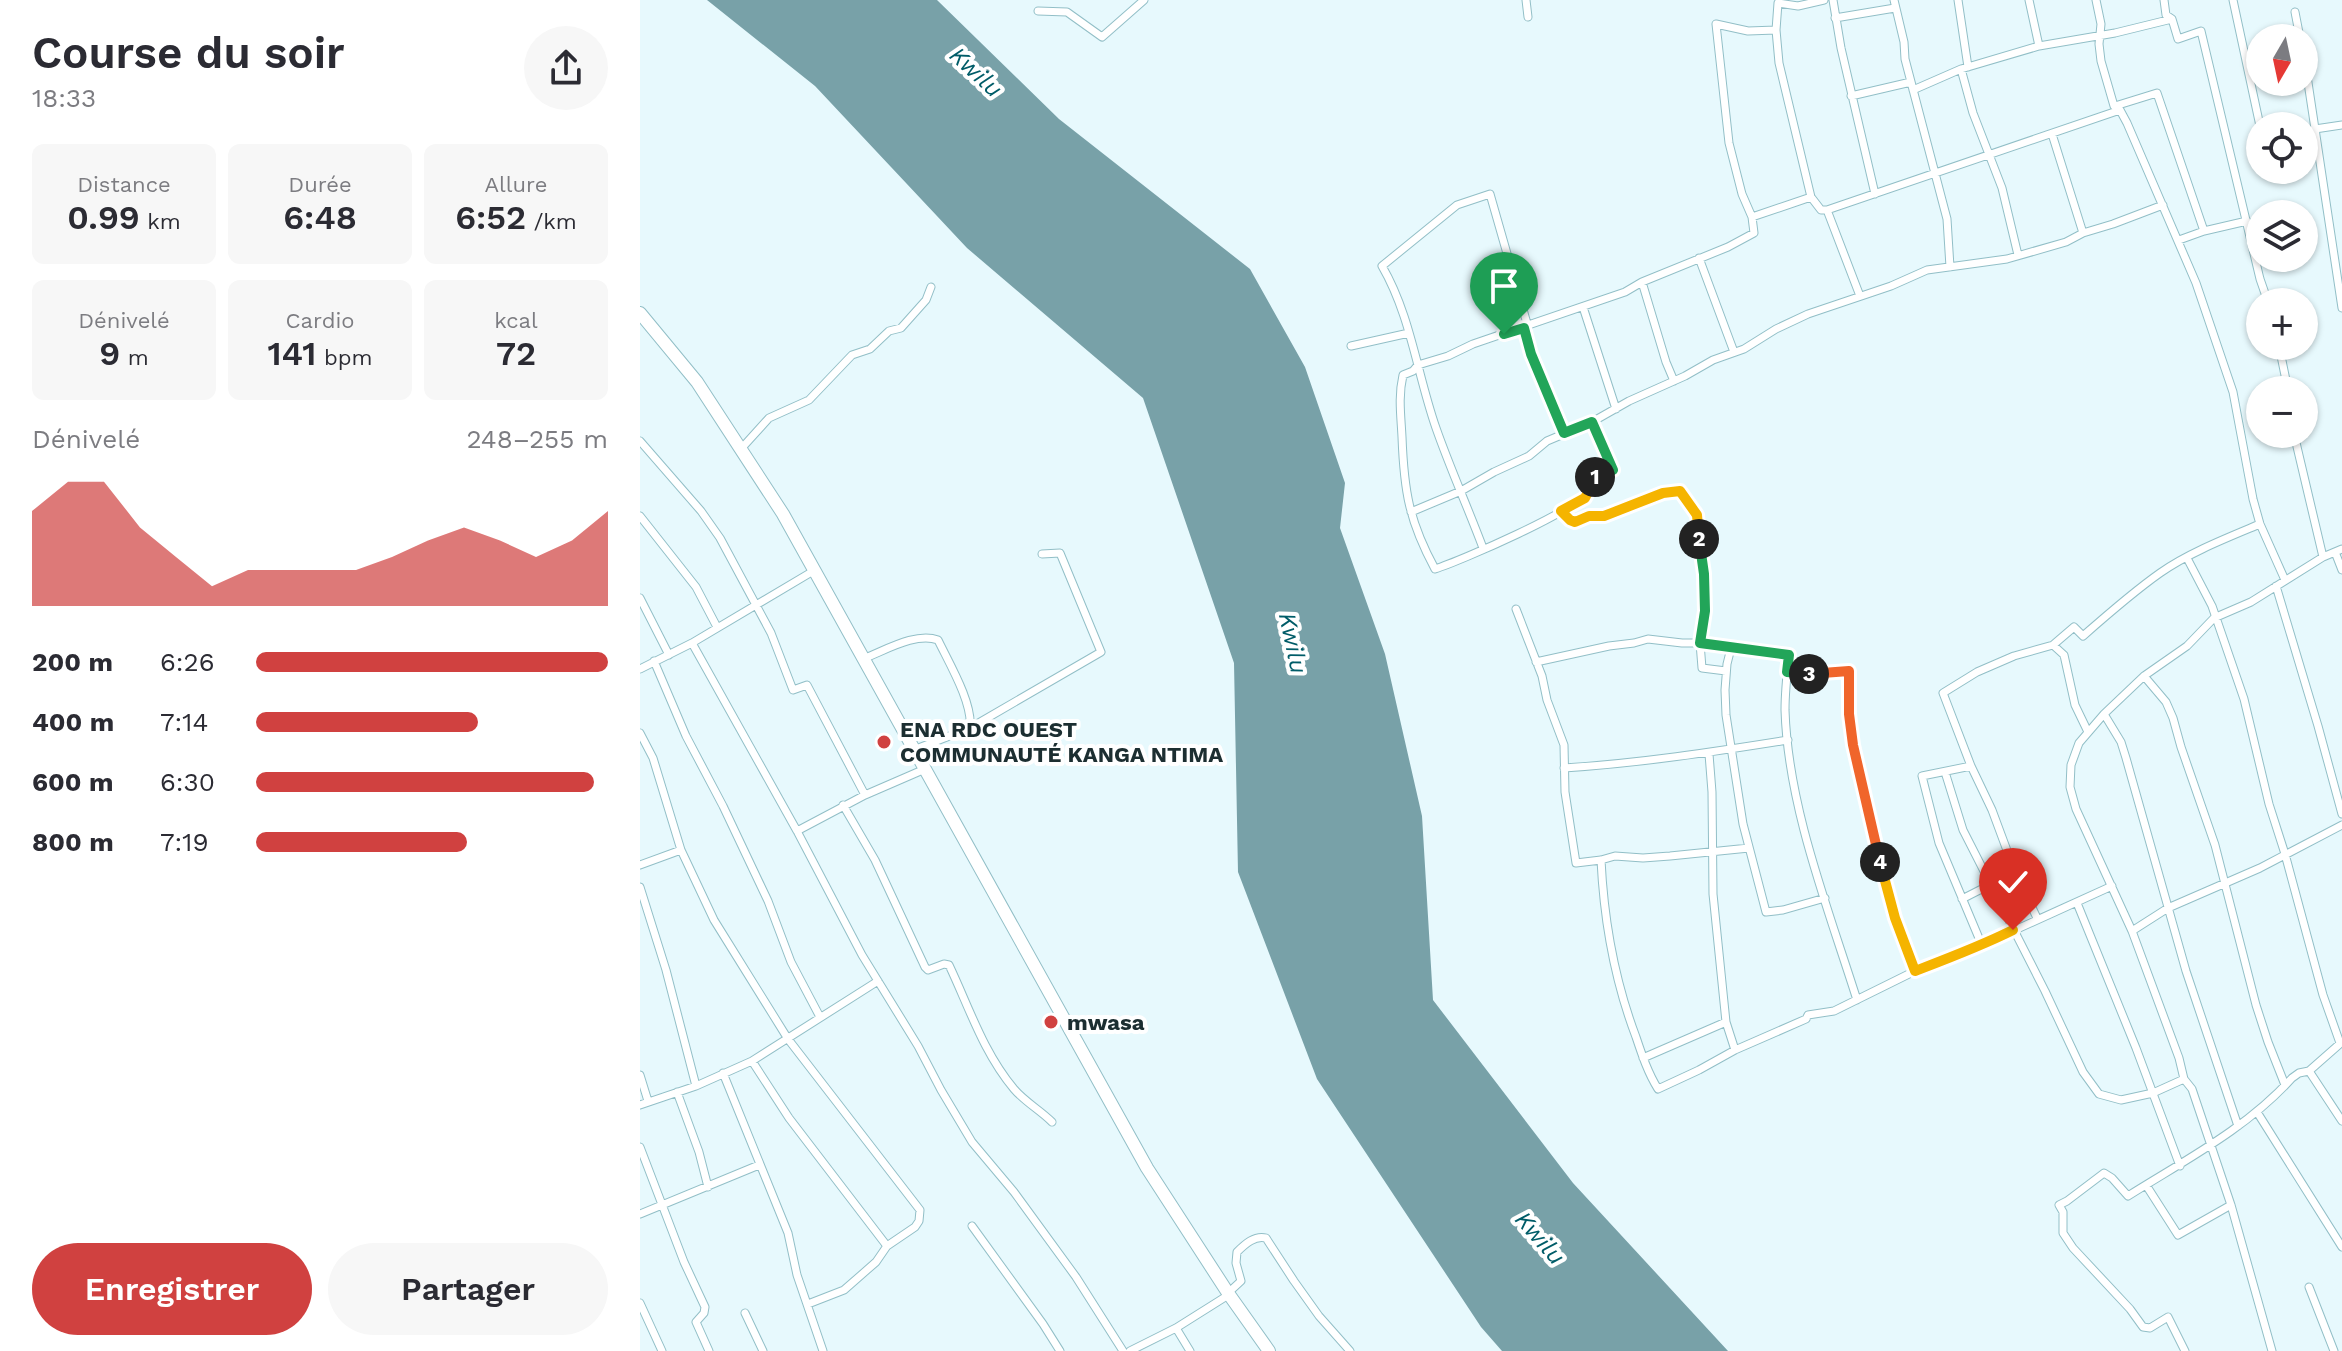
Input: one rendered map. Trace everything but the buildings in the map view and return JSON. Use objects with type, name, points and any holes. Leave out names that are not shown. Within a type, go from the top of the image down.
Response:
[{"type":"highway","points":[[640,313],[697,382],[783,514],[1147,1168],[1269,1351]]},
{"type":"street","points":[[1038,11],[1067,12],[1102,37],[1144,0]]},
{"type":"street","points":[[1526,0],[1528,17]]},
{"type":"street","points":[[1824,0],[1798,6],[1778,3],[1776,30],[1779,63],[1811,197],[1818,208],[1827,210],[1991,156],[2157,93],[2204,231]]},
{"type":"street","points":[[1833,0],[1851,96],[1875,194]]},
{"type":"street","points":[[1958,0],[1964,68],[1973,113],[2010,214],[2018,255]]},
{"type":"street","points":[[2029,0],[2039,46]]},
{"type":"street","points":[[2096,0],[2101,24],[2101,61],[2117,108],[2196,283],[2233,392],[2260,524],[2285,580]]},
{"type":"street","points":[[2164,0],[2166,15],[2172,19],[2178,39],[2201,31],[2246,217]]},
{"type":"street","points":[[2233,0],[2257,112]]},
{"type":"street","points":[[1835,18],[1895,4],[1912,86],[1947,219],[1950,267]]},
{"type":"street","points":[[2295,12],[2297,24]]},
{"type":"street","points":[[1851,96],[1912,86],[2039,46],[2172,19]]},
{"type":"street","points":[[1592,422],[1613,470],[1590,480],[1585,498],[1550,519],[1435,569],[1421,543],[1403,483],[1399,400],[1403,375],[1418,365],[1625,292],[1754,233],[1729,143],[1716,24],[1748,31],[1776,30]]},
{"type":"street","points":[[2318,129],[2342,125]]},
{"type":"street","points":[[2052,134],[2083,233]]},
{"type":"street","points":[[2318,149],[2342,308]]},
{"type":"street","points":[[1483,548],[1437,430],[1395,289],[1382,266],[1457,205],[1490,194],[1531,354],[1564,433]]},
{"type":"street","points":[[1752,217],[1811,197]]},
{"type":"street","points":[[1411,512],[1461,491],[1529,456],[1547,441],[1592,422],[1713,360],[1744,349],[1808,314],[1927,270],[2007,259],[2066,242],[2163,205]]},
{"type":"street","points":[[1827,210],[1860,296]]},
{"type":"street","points":[[2179,240],[2246,221]]},
{"type":"street","points":[[1699,258],[1734,352]]},
{"type":"street","points":[[1642,282],[1674,381]]},
{"type":"street","points":[[740,450],[769,418],[809,400],[852,355],[870,349],[889,331],[901,328],[926,300],[931,287]]},
{"type":"street","points":[[1583,307],[1616,409]]},
{"type":"street","points":[[1351,346],[1409,333]]},
{"type":"street","points":[[640,441],[701,511],[720,538],[771,633],[793,690],[807,685],[865,795]]},
{"type":"street","points":[[2297,448],[2323,557]]},
{"type":"street","points":[[1561,511],[1575,522],[1589,516],[1604,516],[1663,493],[1680,491],[1697,515],[1704,574],[1705,611],[1700,643],[1702,668],[1726,671]]},
{"type":"street","points":[[640,516],[696,587],[717,627]]},
{"type":"street","points":[[2037,918],[2015,872],[1943,693],[1977,672],[2014,656],[2053,645],[2074,627],[2083,636],[2162,571],[2260,524]]},
{"type":"street","points":[[2271,1351],[2231,1205],[2192,1089],[2184,1079],[2132,931],[2076,809],[2070,787],[2071,765],[2079,743],[2104,714],[2144,676],[2187,646],[2214,618],[2251,602],[2338,550],[2342,570]]},
{"type":"street","points":[[916,749],[970,728],[1101,652],[1060,553],[1042,554]]},
{"type":"street","points":[[2185,1351],[2168,1317],[2150,1328],[2143,1327],[2073,1248],[2063,1233],[2063,1212],[2059,1205],[2100,1174],[2112,1178],[2128,1196],[2180,1166],[2257,1112],[2299,1073],[2309,1071],[2341,1042],[2323,995],[2228,648],[2214,618],[2212,606],[2187,558]]},
{"type":"street","points":[[640,669],[692,643],[815,570]]},
{"type":"street","points":[[2276,586],[2342,814]]},
{"type":"street","points":[[640,598],[669,655]]},
{"type":"street","points":[[1516,609],[1563,740],[1568,822],[1576,863],[1609,856],[1657,857],[1749,848]]},
{"type":"street","points":[[1536,662],[1648,639],[1789,655],[1785,708],[1791,768],[1801,814],[1857,1000]]},
{"type":"street","points":[[865,658],[912,640],[938,640],[959,685],[970,728]]},
{"type":"street","points":[[692,643],[878,981],[972,1142],[1014,1192],[1076,1277],[1123,1351]]},
{"type":"street","points":[[2053,645],[2064,655],[2075,705],[2088,732]]},
{"type":"street","points":[[1731,648],[1726,671],[1726,715],[1743,824],[1766,912],[1825,898]]},
{"type":"street","points":[[654,661],[686,736],[768,901],[791,962],[820,1017]]},
{"type":"street","points":[[1787,672],[1815,674],[1849,671],[1853,745],[1867,810],[1895,918],[1915,971]]},
{"type":"street","points":[[2144,676],[2166,702],[2173,718],[2215,845],[2256,1005],[2285,1085]]},
{"type":"street","points":[[2104,714],[2121,742],[2186,971],[2238,1126]]},
{"type":"street","points":[[640,733],[653,758],[681,850],[714,920],[788,1039],[920,1210],[915,1227],[887,1246],[876,1262],[844,1290],[808,1304]]},
{"type":"street","points":[[1564,768],[1709,754],[1788,740]]},
{"type":"street","points":[[1709,754],[1713,894],[1726,1022],[1735,1050]]},
{"type":"street","points":[[1971,766],[1922,776],[1939,843],[1981,943]]},
{"type":"street","points":[[797,831],[843,805],[925,769]]},
{"type":"street","points":[[1945,772],[1963,830],[2083,1072],[2099,1094],[2121,1100],[2153,1093],[2184,1079]]},
{"type":"street","points":[[843,805],[875,860],[925,967],[928,970],[949,965],[980,1037],[997,1064],[1014,1088],[1052,1122]]},
{"type":"street","points":[[2132,931],[2168,908],[2260,868],[2342,825]]},
{"type":"street","points":[[640,865],[681,850]]},
{"type":"street","points":[[1601,860],[1605,923],[1613,962],[1643,1058],[1658,1089],[1806,1019],[1808,1015],[1834,1011],[1915,971],[1966,952],[2112,886]]},
{"type":"street","points":[[1962,899],[2015,872]]},
{"type":"street","points":[[640,887],[666,970],[696,1086]]},
{"type":"street","points":[[2077,903],[2180,1166]]},
{"type":"street","points":[[640,1075],[644,1103],[696,1086],[752,1061],[878,981]]},
{"type":"street","points":[[1643,1058],[1726,1022]]},
{"type":"street","points":[[752,1061],[789,1118],[887,1246]]},
{"type":"street","points":[[2309,1071],[2342,1121]]},
{"type":"street","points":[[723,1073],[788,1233],[797,1275],[823,1351]]},
{"type":"street","points":[[677,1092],[708,1187]]},
{"type":"street","points":[[2257,1112],[2342,1247]]},
{"type":"street","points":[[640,1147],[684,1262],[705,1307],[696,1322],[709,1351]]},
{"type":"street","points":[[640,1214],[759,1165]]},
{"type":"street","points":[[2146,1185],[2178,1235],[2231,1205]]},
{"type":"street","points":[[972,1226],[1060,1351]]},
{"type":"street","points":[[1130,1351],[1176,1328],[1229,1294],[1241,1281],[1236,1263],[1237,1252],[1259,1237],[1266,1238],[1311,1304],[1350,1351]]},
{"type":"street","points":[[2309,1287],[2334,1351]]},
{"type":"street","points":[[640,1303],[662,1351]]},
{"type":"street","points":[[745,1313],[763,1351]]},
{"type":"street","points":[[1176,1328],[1190,1351]]},
{"type":"water","name":"Kwilu","points":[[707,0],[937,0],[1059,119],[1250,269],[1305,367],[1345,483],[1340,528],[1385,654],[1422,816],[1433,1000],[1573,1183],[1728,1351],[1502,1351],[1481,1327],[1317,1079],[1238,872],[1234,663],[1143,398],[967,248],[815,86]]},
{"type":"place","name":"ENA RDC OUEST COMMUNAUTÉ KANGA NTIMA","points":[[884,742]]},
{"type":"place","name":"mwasa","points":[[1051,1022]]},
{"type":"route","points":[[1504,334],[1524,328],[1531,354],[1564,433],[1592,422],[1613,470],[1590,480],[1585,498],[1561,511],[1570,520],[1575,522],[1589,516],[1604,516],[1663,493],[1680,491],[1697,515],[1705,611],[1700,643],[1789,655],[1787,672],[1815,674],[1849,671],[1853,745],[1876,850],[1895,918],[1915,971],[2013,930]]}]
